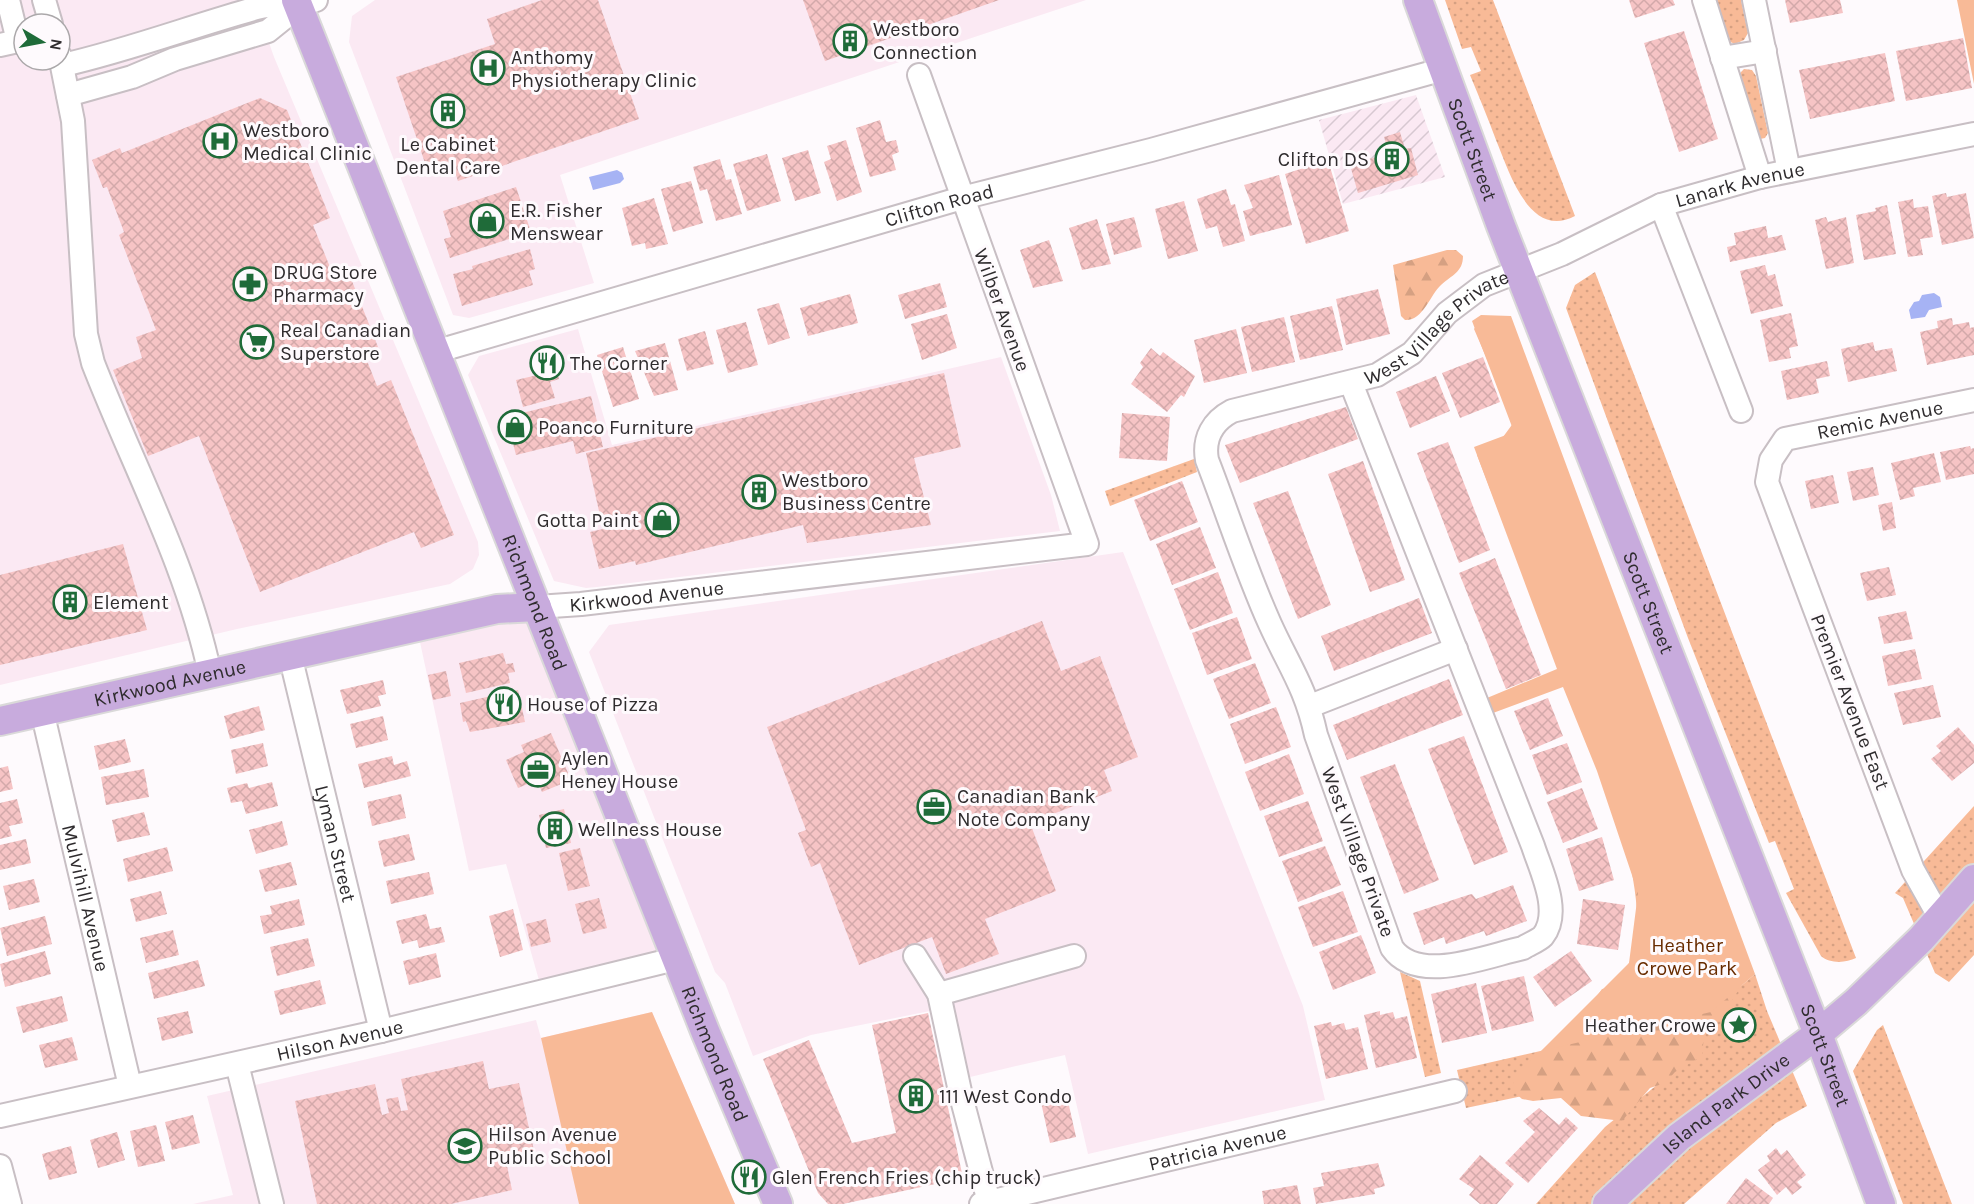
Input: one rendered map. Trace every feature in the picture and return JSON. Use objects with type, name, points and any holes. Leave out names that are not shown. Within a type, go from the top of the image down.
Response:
[{"type":"main road","name":"Scott Street","points":[[1418,0],[1520,272],[1818,1034],[1881,1204]]},
{"type":"main road","name":"Richmond Road","points":[[304,2],[537,606],[679,958],[705,1031],[778,1204]]},
{"type":"main road","name":"Kirkwood Avenue","points":[[0,721],[497,609],[537,606]]},
{"type":"main road","name":"Island Park Drive","points":[[1607,1204],[1679,1137],[1818,1034],[1869,989],[1921,939],[1974,879]]},
{"type":"street","points":[[0,45],[18,41],[8,0]]},
{"type":"street","points":[[1704,0],[1760,177]]},
{"type":"street","points":[[1754,0],[1790,171]]},
{"type":"street","points":[[72,59],[134,47],[260,7],[304,2]]},
{"type":"street","points":[[68,95],[132,77],[175,59],[268,31],[304,2]]},
{"type":"street","points":[[1722,58],[1765,51]]},
{"type":"street","name":"Clifton Road","points":[[438,351],[962,198],[1150,150],[1444,69]]},
{"type":"street","points":[[63,72],[72,122],[86,333],[93,363],[179,565],[202,636],[210,674]]},
{"type":"street","name":"Wilber Avenue","points":[[919,75],[1087,544]]},
{"type":"street","name":"Lanark Avenue","points":[[1520,272],[1661,205],[1760,177],[1974,134]]},
{"type":"street","points":[[1661,205],[1740,411]]},
{"type":"street","name":"West Village Private","points":[[1351,383],[1533,846],[1549,898],[1551,912],[1542,936],[1523,948],[1440,967],[1418,966],[1398,957],[1392,948],[1316,735],[1310,706],[1298,677],[1270,625],[1207,460],[1207,441],[1215,423],[1232,411],[1377,375],[1412,353],[1447,313],[1462,300],[1484,285],[1520,272]]},
{"type":"street","name":"Remic Avenue","points":[[1767,482],[1771,460],[1785,439],[1974,400]]},
{"type":"street","name":"Premier Avenue East","points":[[1767,482],[1913,870],[1940,918]]},
{"type":"street","name":"Kirkwood Avenue","points":[[537,606],[581,604],[1087,544]]},
{"type":"street","points":[[1310,706],[1456,649]]},
{"type":"street","name":"Lyman Street","points":[[290,655],[381,1031]]},
{"type":"street","name":"Mulvihill Avenue","points":[[42,711],[130,1086]]},
{"type":"street","points":[[915,956],[939,994],[985,1203]]},
{"type":"street","points":[[939,994],[1074,957]]},
{"type":"street","name":"Hilson Avenue","points":[[0,1116],[381,1031],[679,958]]},
{"type":"street","points":[[237,1064],[272,1204]]},
{"type":"street","name":"Patricia Avenue","points":[[985,1203],[1055,1195],[1455,1091]]},
{"type":"street","points":[[0,1166],[10,1204]]},
{"type":"shaded area","points":[[0,0],[254,0],[274,57],[478,542],[479,555],[473,569],[450,584],[237,629],[0,685]]},
{"type":"shaded area","points":[[375,0],[1086,0],[560,175],[594,283],[469,318],[453,315],[349,42],[352,16]]},
{"type":"shaded area","points":[[1416,95],[1445,177],[1343,204],[1319,120]]},
{"type":"shaded area","points":[[578,329],[612,445],[1001,357],[1051,495],[1060,531],[597,587],[586,588],[554,581],[468,375],[479,356]]},
{"type":"shaded area","points":[[1123,552],[1303,1006],[1325,1100],[1088,1154],[1065,1055],[1016,1066],[966,1078],[989,1177],[969,1181],[930,1011],[811,1035],[753,1056],[725,983],[715,972],[589,652],[609,625]]},
{"type":"shaded area","points":[[537,607],[679,958],[542,991],[506,864],[469,871],[417,628]]},
{"type":"shaded area","name":"Hilson Avenue Public School","points":[[652,1012],[735,1204],[193,1204],[233,1195],[207,1096],[536,1020],[541,1038]]},
{"type":"green space","points":[[1445,0],[1493,0],[1575,216],[1559,221],[1545,219],[1533,211],[1523,199],[1507,168],[1470,75],[1481,71],[1471,47],[1462,49]]},
{"type":"green space","points":[[1712,0],[1741,0],[1748,33],[1744,40],[1735,44],[1728,41]]},
{"type":"green space","points":[[1957,0],[1974,0],[1974,84]]},
{"type":"green space","points":[[1744,69],[1752,70],[1756,76],[1768,133],[1765,138],[1760,139],[1739,74]]},
{"type":"green space","points":[[1447,250],[1456,250],[1463,256],[1459,270],[1437,289],[1417,316],[1405,320],[1401,316],[1393,265]]},
{"type":"green space","points":[[1595,272],[1856,958],[1852,960],[1833,961],[1821,956],[1786,893],[1794,889],[1775,841],[1769,843],[1688,638],[1566,308],[1575,285]]},
{"type":"green space","name":"Heather Crowe Park","points":[[1481,315],[1511,316],[1755,974],[1711,1012],[1541,1051],[1629,963],[1638,893],[1597,771],[1563,687],[1493,713],[1487,698],[1557,669],[1474,447],[1514,432],[1472,321]]},
{"type":"green space","name":"Heather Crowe Park","points":[[1476,326],[1745,980],[1724,1013],[1705,1026],[1702,1056],[1675,1072],[1665,1083],[1650,1088],[1622,1121],[1581,1116],[1561,1098],[1533,1101],[1522,1099],[1513,1088],[1515,1079],[1523,1068],[1589,1007],[1602,989],[1614,987],[1631,959],[1637,929],[1637,914],[1625,839],[1477,455],[1479,448],[1503,437],[1514,422],[1474,329]]},
{"type":"green space","points":[[1194,459],[1197,472],[1110,506],[1105,491]]},
{"type":"green space","points":[[1974,806],[1974,955],[1949,982],[1935,973],[1903,898],[1895,893]]},
{"type":"green space","points":[[1400,972],[1420,981],[1441,1073],[1425,1077]]},
{"type":"green space","points":[[1755,974],[1767,1011],[1807,1106],[1776,1123],[1684,1204],[1536,1204],[1605,1127],[1663,1080],[1641,1071],[1466,1108],[1457,1070],[1711,1012]]},
{"type":"green space","points":[[652,1012],[735,1204],[579,1204],[541,1038]]},
{"type":"green space","points":[[1883,1025],[1952,1204],[1903,1204],[1853,1071],[1877,1030]]},
{"type":"water","points":[[617,170],[622,173],[624,179],[620,183],[593,190],[589,177]]},
{"type":"water","points":[[1934,293],[1940,297],[1942,307],[1929,310],[1925,317],[1911,319],[1909,310],[1914,302],[1919,301],[1922,295]]},
{"type":"building","points":[[542,0],[598,0],[639,119],[458,181],[452,163],[428,172],[396,77],[495,44],[487,19]]},
{"type":"building","name":"Westboro Connection","points":[[803,0],[999,0],[825,61]]},
{"type":"building","points":[[1629,0],[1673,0],[1675,5],[1635,18]]},
{"type":"building","points":[[1785,0],[1840,0],[1843,13],[1790,23]]},
{"type":"building","points":[[1684,31],[1718,139],[1679,152],[1644,43]]},
{"type":"building","points":[[1963,38],[1972,88],[1906,101],[1896,51]]},
{"type":"building","points":[[1885,53],[1895,101],[1810,119],[1799,70]]},
{"type":"building","name":"Real Canadian Superstore","points":[[260,98],[287,110],[330,218],[313,225],[336,282],[350,276],[378,347],[364,353],[377,386],[391,380],[454,535],[421,548],[414,532],[260,592],[199,436],[148,456],[113,370],[142,358],[136,337],[156,330],[119,235],[124,232],[107,187],[103,188],[92,160],[120,148],[122,153]]},
{"type":"building","points":[[880,120],[886,142],[896,140],[899,152],[892,155],[896,170],[870,177],[856,128]]},
{"type":"building","name":"Clifton DS","points":[[1400,132],[1405,149],[1411,148],[1418,175],[1358,193],[1350,165],[1389,153],[1384,137]]},
{"type":"building","points":[[846,140],[862,192],[837,201],[824,162],[831,159],[827,146]]},
{"type":"building","points":[[808,150],[821,193],[795,201],[782,158]]},
{"type":"building","points":[[767,154],[781,201],[747,211],[733,164]]},
{"type":"building","points":[[720,159],[726,180],[731,179],[742,214],[716,221],[707,189],[700,191],[693,167]]},
{"type":"building","points":[[1328,160],[1349,231],[1306,244],[1285,174]]},
{"type":"building","points":[[1279,175],[1292,225],[1250,236],[1243,211],[1253,208],[1244,185]]},
{"type":"building","points":[[691,181],[703,223],[673,232],[661,189]]},
{"type":"building","name":"E.R. Fisher Menswear","points":[[516,187],[531,232],[450,258],[444,239],[451,237],[443,211]]},
{"type":"building","points":[[1226,189],[1231,205],[1235,204],[1245,241],[1223,247],[1217,226],[1206,229],[1197,199]]},
{"type":"building","points":[[1946,193],[1947,197],[1966,193],[1974,238],[1942,245],[1932,196]]},
{"type":"building","points":[[654,198],[668,244],[646,249],[645,243],[632,246],[622,208]]},
{"type":"building","points":[[1913,199],[1914,208],[1928,206],[1933,237],[1920,239],[1923,255],[1908,257],[1898,202]]},
{"type":"building","points":[[1184,201],[1198,251],[1168,259],[1155,209]]},
{"type":"building","points":[[1887,205],[1896,254],[1864,260],[1856,215],[1876,211],[1875,208]]},
{"type":"building","points":[[1134,217],[1142,247],[1114,255],[1106,224]]},
{"type":"building","points":[[1826,217],[1828,222],[1846,217],[1854,263],[1826,269],[1815,220]]},
{"type":"building","points":[[1097,219],[1111,264],[1082,270],[1069,228]]},
{"type":"building","points":[[1766,226],[1768,238],[1782,235],[1786,250],[1730,262],[1727,247],[1736,245],[1734,233]]},
{"type":"building","points":[[1049,240],[1063,281],[1033,288],[1020,250]]},
{"type":"building","points":[[530,249],[535,269],[529,271],[533,285],[462,306],[453,274]]},
{"type":"building","points":[[1765,265],[1768,276],[1775,274],[1783,306],[1751,314],[1740,271]]},
{"type":"building","points":[[940,283],[947,307],[905,319],[898,295]]},
{"type":"building","points":[[1378,289],[1390,334],[1346,345],[1336,299]]},
{"type":"building","points":[[850,294],[858,323],[808,336],[800,308]]},
{"type":"building","points":[[779,303],[790,338],[768,345],[757,309]]},
{"type":"building","points":[[1332,306],[1343,350],[1300,360],[1290,316]]},
{"type":"building","points":[[1791,313],[1798,346],[1789,348],[1791,358],[1769,362],[1760,320]]},
{"type":"building","points":[[947,314],[957,348],[922,360],[911,324]]},
{"type":"building","points":[[1284,317],[1295,362],[1252,372],[1241,327]]},
{"type":"building","points":[[1952,318],[1953,325],[1969,322],[1970,328],[1974,327],[1974,355],[1927,365],[1920,332],[1938,328],[1937,321]]},
{"type":"building","points":[[746,322],[758,365],[728,373],[716,330]]},
{"type":"building","points":[[1236,329],[1247,373],[1204,383],[1194,340]]},
{"type":"building","points":[[705,331],[714,364],[687,371],[678,339]]},
{"type":"building","points":[[1873,342],[1875,351],[1892,348],[1897,371],[1848,382],[1841,349]]},
{"type":"building","points":[[665,343],[678,390],[654,396],[635,351]]},
{"type":"building","points":[[623,347],[639,399],[613,407],[597,355]]},
{"type":"building","points":[[1151,348],[1160,356],[1163,352],[1195,376],[1184,397],[1181,395],[1167,412],[1131,384],[1143,367],[1140,363]]},
{"type":"building","points":[[551,349],[559,379],[550,382],[555,398],[523,407],[516,380],[542,374],[536,354]]},
{"type":"building","points":[[1483,357],[1500,402],[1460,418],[1442,373]]},
{"type":"building","points":[[1827,361],[1830,376],[1816,379],[1819,393],[1787,400],[1781,371]]},
{"type":"building","name":"Westboro Business Centre","points":[[944,373],[961,447],[914,458],[931,525],[807,543],[803,525],[636,565],[635,561],[599,569],[590,532],[603,529],[586,453]]},
{"type":"building","points":[[1436,376],[1450,411],[1410,428],[1396,392]]},
{"type":"building","points":[[591,396],[603,447],[576,454],[573,441],[516,455],[506,417]]},
{"type":"building","points":[[1346,407],[1358,439],[1240,483],[1225,445]]},
{"type":"building","points":[[1122,413],[1170,417],[1167,461],[1119,458]]},
{"type":"building","points":[[1448,442],[1490,550],[1459,563],[1417,453]]},
{"type":"building","points":[[1970,446],[1971,449],[1974,448],[1974,474],[1946,480],[1940,452]]},
{"type":"building","points":[[1934,453],[1941,482],[1913,488],[1915,496],[1900,500],[1891,463]]},
{"type":"building","points":[[1363,461],[1405,580],[1370,592],[1328,474]]},
{"type":"building","points":[[1873,467],[1879,495],[1853,501],[1847,472]]},
{"type":"building","points":[[1833,475],[1839,503],[1811,509],[1805,481]]},
{"type":"building","points":[[1182,481],[1198,522],[1150,541],[1134,500]]},
{"type":"building","points":[[1288,491],[1331,605],[1298,619],[1253,503]]},
{"type":"building","points":[[1892,502],[1896,528],[1883,531],[1878,505]]},
{"type":"building","points":[[1200,527],[1216,568],[1172,585],[1156,544]]},
{"type":"building","name":"Element","points":[[123,544],[147,630],[0,665],[0,575]]},
{"type":"building","points":[[1495,558],[1541,675],[1506,689],[1459,573]]},
{"type":"building","points":[[1889,567],[1896,595],[1867,601],[1860,573]]},
{"type":"building","points":[[1218,572],[1233,613],[1190,630],[1174,589]]},
{"type":"building","points":[[1419,598],[1432,633],[1334,671],[1321,636]]},
{"type":"building","points":[[1906,611],[1913,639],[1884,644],[1878,617]]},
{"type":"building","points":[[1237,617],[1252,659],[1207,675],[1192,633]]},
{"type":"building","name":"Canadian Bank Note Company","points":[[1042,621],[1061,671],[1100,656],[1138,757],[1104,770],[1112,791],[1030,823],[1056,891],[985,919],[999,954],[946,974],[932,937],[859,965],[820,863],[811,867],[798,833],[806,830],[767,727]]},
{"type":"building","points":[[1915,649],[1922,679],[1888,686],[1882,656]]},
{"type":"building","points":[[503,653],[506,664],[513,663],[515,672],[508,673],[510,683],[466,693],[459,663]]},
{"type":"building","points":[[1255,663],[1271,703],[1229,719],[1213,679]]},
{"type":"building","points":[[446,671],[451,696],[433,700],[428,675]]},
{"type":"building","points":[[1449,679],[1463,715],[1347,760],[1333,725]]},
{"type":"building","points":[[383,680],[386,694],[378,696],[381,706],[347,714],[340,690]]},
{"type":"building","points":[[1933,685],[1941,717],[1903,725],[1894,693]]},
{"type":"building","points":[[518,690],[525,722],[470,732],[466,721],[463,722],[460,703]]},
{"type":"building","points":[[1548,698],[1563,736],[1530,750],[1514,711]]},
{"type":"building","points":[[259,706],[265,730],[230,739],[224,716]]},
{"type":"building","points":[[1276,707],[1291,747],[1245,764],[1230,724]]},
{"type":"building","points":[[383,716],[388,740],[356,748],[350,724]]},
{"type":"building","points":[[1958,727],[1974,745],[1974,763],[1952,781],[1931,759],[1941,751],[1936,746]]},
{"type":"building","name":"Aylen Heney House","points":[[551,733],[571,780],[542,792],[537,780],[518,788],[506,760],[524,752],[521,745]]},
{"type":"building","points":[[1464,736],[1508,852],[1474,865],[1428,749]]},
{"type":"building","points":[[125,739],[131,762],[99,770],[94,746]]},
{"type":"building","points":[[263,743],[268,766],[236,774],[231,750]]},
{"type":"building","points":[[1567,743],[1582,782],[1547,795],[1532,755]]},
{"type":"building","points":[[1289,754],[1304,794],[1260,811],[1245,772]]},
{"type":"building","points":[[392,756],[394,765],[407,761],[411,776],[364,788],[358,764]]},
{"type":"building","points":[[1395,764],[1439,880],[1404,894],[1360,777]]},
{"type":"building","points":[[8,766],[13,789],[0,792],[0,768]]},
{"type":"building","points":[[144,769],[149,797],[106,805],[101,777]]},
{"type":"building","points":[[272,782],[278,806],[246,814],[242,801],[231,803],[227,788],[247,783],[249,788]]},
{"type":"building","points":[[1582,788],[1598,829],[1563,843],[1547,802]]},
{"type":"building","points":[[401,794],[406,818],[372,826],[367,802]]},
{"type":"building","points":[[17,799],[23,823],[9,826],[12,836],[0,839],[0,803]]},
{"type":"building","points":[[1308,801],[1323,841],[1279,857],[1264,816]]},
{"type":"building","name":"Wellness House","points":[[564,809],[571,843],[546,848],[539,815]]},
{"type":"building","points":[[144,812],[150,835],[117,842],[112,820]]},
{"type":"building","points":[[282,821],[288,845],[256,854],[249,830]]},
{"type":"building","points":[[409,834],[415,860],[384,867],[378,841]]},
{"type":"building","points":[[1602,837],[1614,880],[1579,891],[1566,849]]},
{"type":"building","points":[[26,839],[31,863],[0,870],[0,845]]},
{"type":"building","points":[[1325,846],[1341,885],[1298,902],[1282,861]]},
{"type":"building","points":[[167,847],[173,871],[128,882],[123,859]]},
{"type":"building","points":[[580,848],[590,886],[568,891],[559,853]]},
{"type":"building","points":[[291,862],[297,885],[265,892],[259,870]]},
{"type":"building","points":[[429,872],[434,894],[391,904],[386,881]]},
{"type":"building","points":[[34,879],[40,902],[9,910],[3,886]]},
{"type":"building","points":[[1513,885],[1527,921],[1486,936],[1484,931],[1446,944],[1444,937],[1424,945],[1413,913],[1472,894],[1476,899]]},
{"type":"building","points":[[161,891],[167,914],[136,922],[130,899]]},
{"type":"building","points":[[1343,891],[1358,932],[1313,947],[1298,907]]},
{"type":"building","points":[[599,898],[607,928],[583,934],[575,904]]},
{"type":"building","points":[[299,899],[305,925],[264,934],[260,916],[272,914],[270,906]]},
{"type":"building","points":[[1583,899],[1625,905],[1618,950],[1577,944]]},
{"type":"building","points":[[513,909],[523,950],[500,957],[489,916]]},
{"type":"building","points":[[426,914],[430,929],[441,927],[445,942],[419,948],[417,940],[402,944],[396,921]]},
{"type":"building","points":[[45,916],[52,944],[7,956],[0,928]]},
{"type":"building","points":[[546,919],[551,942],[531,947],[526,924]]},
{"type":"building","points":[[173,930],[179,955],[146,963],[140,938]]},
{"type":"building","points":[[1361,935],[1376,973],[1333,990],[1319,952]]},
{"type":"building","points":[[308,938],[315,966],[277,976],[270,947]]},
{"type":"building","points":[[45,951],[51,974],[5,987],[0,964]]},
{"type":"building","points":[[1571,951],[1592,981],[1555,1007],[1533,977]]},
{"type":"building","points":[[436,953],[441,977],[409,985],[403,961]]},
{"type":"building","points":[[198,960],[205,986],[154,999],[148,973]]},
{"type":"building","points":[[1524,976],[1534,1021],[1492,1031],[1481,986]]},
{"type":"building","points":[[320,980],[326,1004],[280,1015],[274,991]]},
{"type":"building","points":[[1476,983],[1487,1033],[1442,1043],[1431,994]]},
{"type":"building","points":[[62,996],[68,1021],[23,1033],[16,1007]]},
{"type":"building","points":[[188,1011],[193,1033],[162,1041],[157,1018]]},
{"type":"building","points":[[1380,1011],[1380,1015],[1393,1012],[1395,1019],[1407,1016],[1417,1058],[1376,1068],[1364,1015]]},
{"type":"building","name":"111 West Condo","points":[[928,1013],[963,1178],[843,1204],[828,1204],[818,1193],[763,1059],[809,1040],[852,1143],[896,1133],[872,1025]]},
{"type":"building","points":[[1331,1022],[1332,1026],[1344,1023],[1346,1030],[1358,1027],[1368,1069],[1326,1079],[1314,1026]]},
{"type":"building","points":[[72,1037],[78,1060],[45,1068],[39,1045]]},
{"type":"building","points":[[483,1061],[489,1089],[519,1083],[535,1155],[506,1161],[512,1190],[451,1204],[317,1204],[295,1101],[375,1084],[382,1115],[389,1113],[386,1099],[398,1097],[401,1111],[408,1110],[401,1079]]},
{"type":"building","points":[[1066,1092],[1076,1137],[1050,1143],[1040,1098]]},
{"type":"building","points":[[1539,1108],[1559,1125],[1566,1117],[1578,1128],[1528,1183],[1505,1163],[1535,1132],[1523,1121]]},
{"type":"building","points":[[193,1115],[200,1143],[172,1150],[165,1122]]},
{"type":"building","points":[[156,1125],[165,1161],[138,1167],[130,1131]]},
{"type":"building","points":[[117,1132],[125,1160],[98,1168],[90,1140]]},
{"type":"building","points":[[71,1146],[77,1173],[49,1180],[42,1154]]},
{"type":"building","points":[[1776,1148],[1781,1155],[1787,1150],[1806,1175],[1797,1182],[1802,1187],[1792,1195],[1786,1187],[1777,1195],[1758,1170],[1770,1161],[1767,1156]]},
{"type":"building","points":[[1480,1155],[1514,1184],[1497,1204],[1480,1204],[1469,1195],[1474,1189],[1459,1179]]},
{"type":"building","points":[[1378,1163],[1385,1186],[1374,1189],[1375,1194],[1316,1204],[1313,1188],[1324,1186],[1321,1173]]},
{"type":"building","points":[[1746,1178],[1773,1198],[1769,1204],[1726,1204]]},
{"type":"building","points":[[1297,1185],[1301,1204],[1264,1204],[1262,1191]]},
{"type":"place","name":"Westboro Connection","points":[[850,41]]},
{"type":"place","name":"Anthomy Physiotherapy Clinic","points":[[488,68]]},
{"type":"place","name":"Le Cabinet Dental Care","points":[[448,111]]},
{"type":"place","name":"Westboro Medical Clinic","points":[[220,141]]},
{"type":"place","name":"Clifton DS","points":[[1392,159]]},
{"type":"place","name":"E.R. Fisher Menswear","points":[[487,221]]},
{"type":"place","name":"DRUG Store Pharmacy","points":[[250,284]]},
{"type":"place","name":"Real Canadian Superstore","points":[[257,342]]},
{"type":"place","name":"The Corner","points":[[547,363]]},
{"type":"place","name":"Poanco Furniture","points":[[515,427]]},
{"type":"place","name":"Westboro Business Centre","points":[[759,492]]},
{"type":"place","name":"Gotta Paint","points":[[662,520]]},
{"type":"place","name":"Element","points":[[70,602]]},
{"type":"place","name":"House of Pizza","points":[[504,704]]},
{"type":"place","name":"Aylen Heney House","points":[[538,770]]},
{"type":"place","name":"Canadian Bank Note Company","points":[[934,807]]},
{"type":"place","name":"Wellness House","points":[[555,829]]},
{"type":"place","name":"Heather Crowe","points":[[1739,1025]]},
{"type":"place","name":"111 West Condo","points":[[916,1096]]},
{"type":"place","name":"Hilson Avenue Public School","points":[[465,1146]]},
{"type":"place","name":"Glen French Fries (chip truck)","points":[[749,1177]]}]
